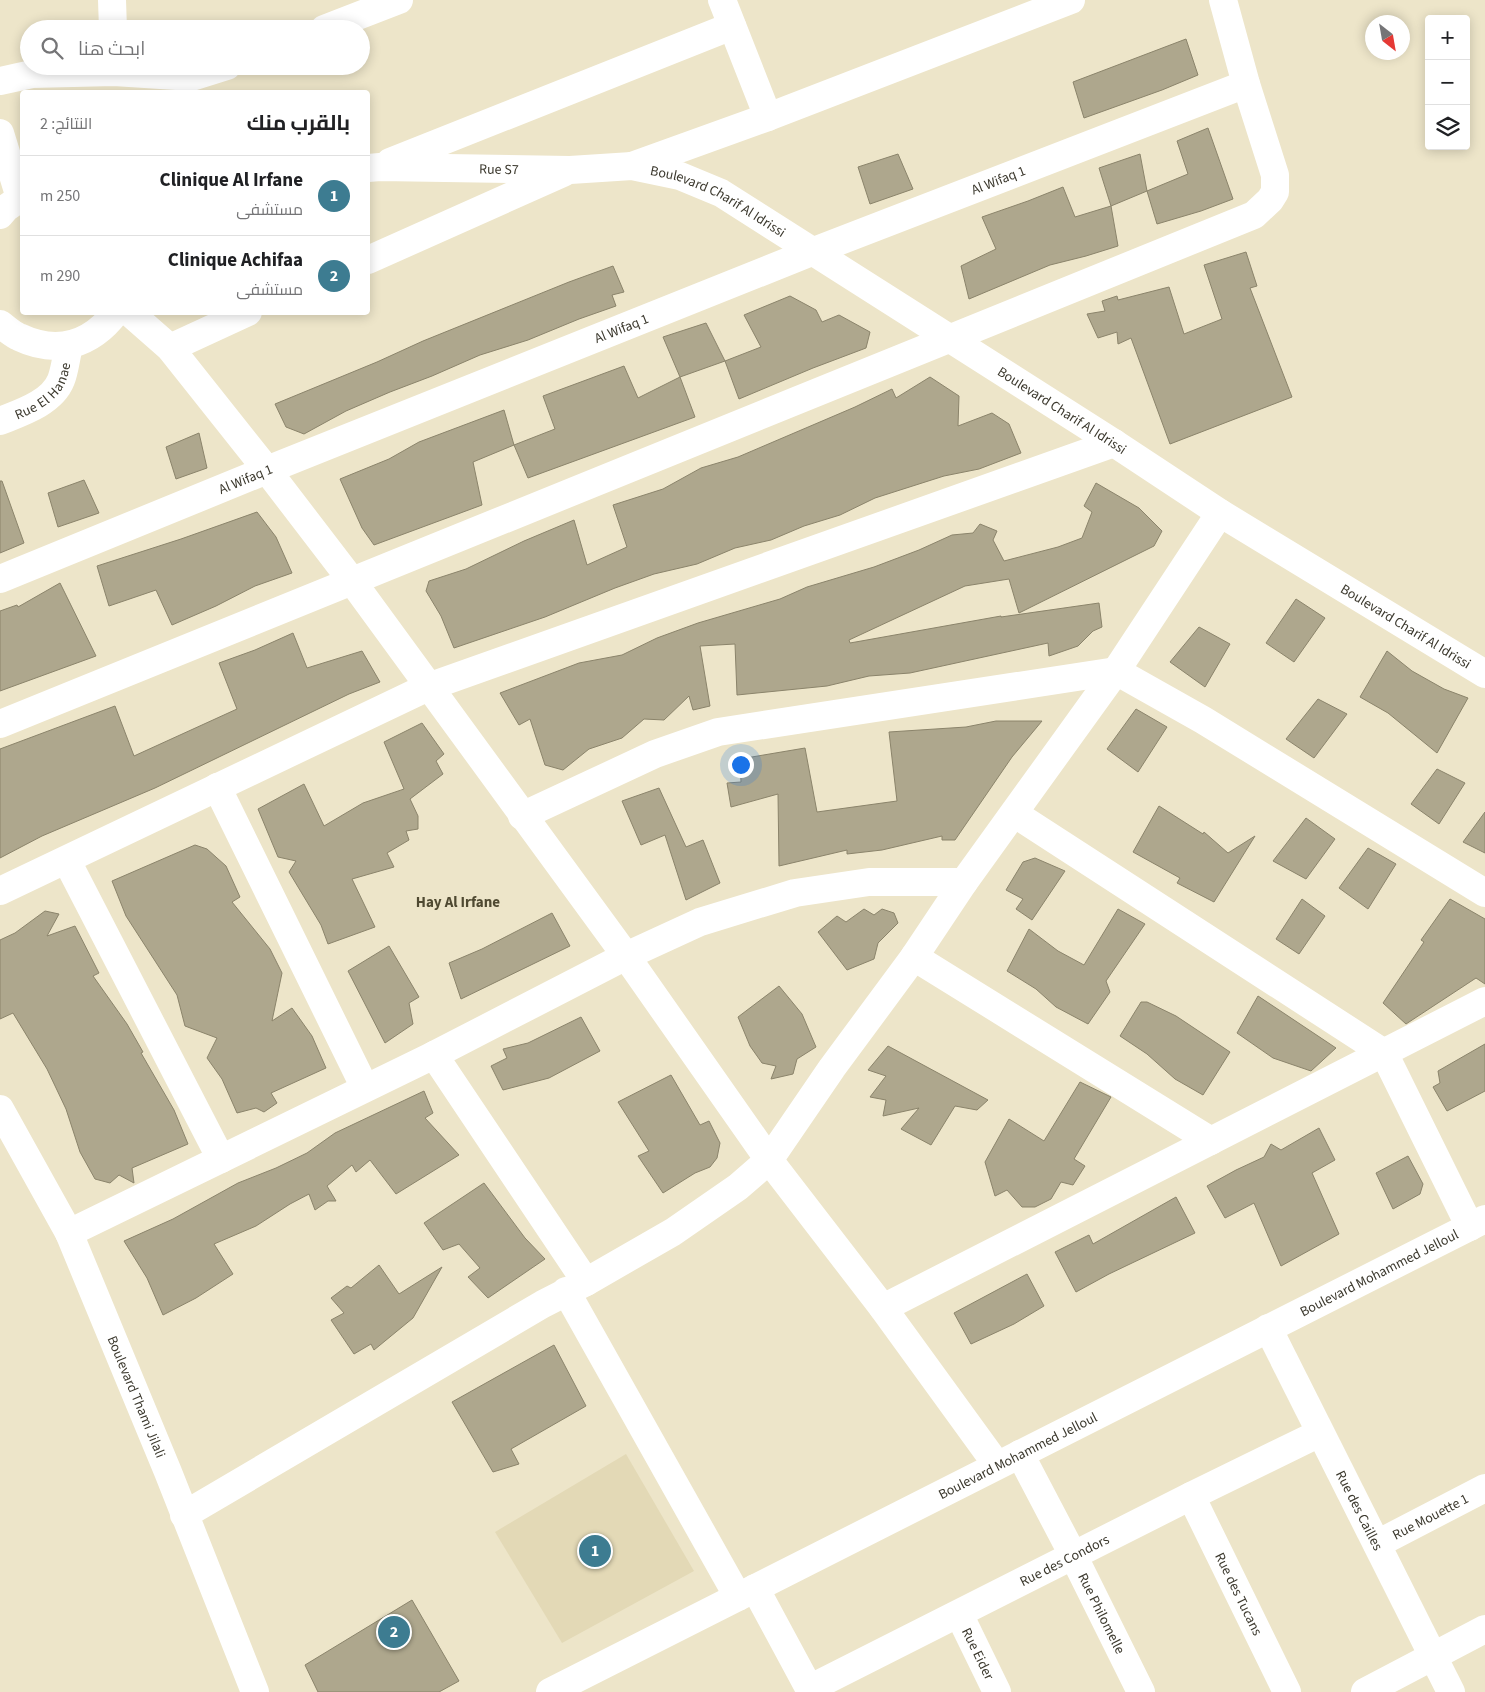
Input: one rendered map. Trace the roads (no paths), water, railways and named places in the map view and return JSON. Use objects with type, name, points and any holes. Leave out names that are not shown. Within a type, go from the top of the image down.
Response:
[{"type":"street","points":[[112,0],[113,20]]},
{"type":"street","points":[[722,0],[768,117]]},
{"type":"street","points":[[632,166],[768,117],[1071,0]]},
{"type":"street","points":[[0,724],[1254,214],[1270,200],[1275,192],[1275,175],[1246,84],[1223,0]]},
{"type":"street","points":[[345,20],[386,2]]},
{"type":"street","points":[[374,167],[732,26]]},
{"type":"street","points":[[0,80],[27,75]]},
{"type":"street","points":[[172,75],[192,77],[198,75]]},
{"type":"street","name":"Al Wifaq 1","points":[[0,579],[814,251],[1246,84]]},
{"type":"street","points":[[0,132],[14,203]]},
{"type":"street","name":"Rue S7","points":[[374,167],[570,170],[632,166]]},
{"type":"street","name":"Boulevard Charif Al Idrissi","points":[[632,166],[680,176],[721,193],[1114,443],[1220,513],[1485,674]]},
{"type":"street","points":[[370,259],[570,170]]},
{"type":"street","points":[[0,324],[18,337],[43,345],[69,346],[89,337],[107,324],[114,315]]},
{"type":"street","name":"Rue Philomelle","points":[[132,315],[170,348],[267,470],[352,581],[626,956],[769,1160],[883,1308],[1009,1459],[1073,1555],[1141,1692]]},
{"type":"street","points":[[170,348],[242,315]]},
{"type":"street","name":"Rue El Hanae","points":[[0,422],[35,407],[49,396],[61,381],[69,346]]},
{"type":"street","points":[[0,892],[428,687],[1114,443]]},
{"type":"street","points":[[184,1515],[576,1286],[673,1232],[738,1186],[769,1160],[832,1068],[914,957],[964,882],[1015,814],[1116,671],[1220,513]]},
{"type":"street","points":[[522,816],[655,754],[718,732],[1116,671],[1203,720],[1485,893]]},
{"type":"street","points":[[217,787],[366,1088]]},
{"type":"street","points":[[1015,814],[1384,1053],[1478,1223]]},
{"type":"street","points":[[67,861],[221,1159]]},
{"type":"street","points":[[69,1233],[434,1055],[626,956],[700,922],[795,893],[869,882],[964,882]]},
{"type":"street","points":[[914,957],[1211,1141]]},
{"type":"street","points":[[883,1308],[1485,1001]]},
{"type":"street","points":[[434,1055],[576,1286],[747,1593],[810,1690]]},
{"type":"street","name":"Boulevard Thami Jilali","points":[[0,1109],[69,1233],[168,1472],[255,1692]]},
{"type":"street","name":"Boulevard Mohammed Jelloul","points":[[566,1688],[1009,1459],[1478,1223]]},
{"type":"street","name":"Rue des Cailles","points":[[1268,1328],[1451,1692]]},
{"type":"street","name":"Rue des Condors","points":[[810,1690],[1073,1555],[1320,1433]]},
{"type":"street","name":"Rue Mouette 1","points":[[1377,1544],[1485,1488]]},
{"type":"street","name":"Rue des Tucans","points":[[1191,1496],[1287,1692]]},
{"type":"street","name":"Rue Eider","points":[[959,1614],[997,1692]]},
{"type":"street","points":[[1366,1692],[1485,1629]]},
{"type":"place","name":"Clinique Al Irfane","points":[[595,1551]]},
{"type":"place","name":"Clinique Achifaa","points":[[394,1632]]},
{"type":"district","name":"Hay Al Irfane","points":[[458,902]]}]
